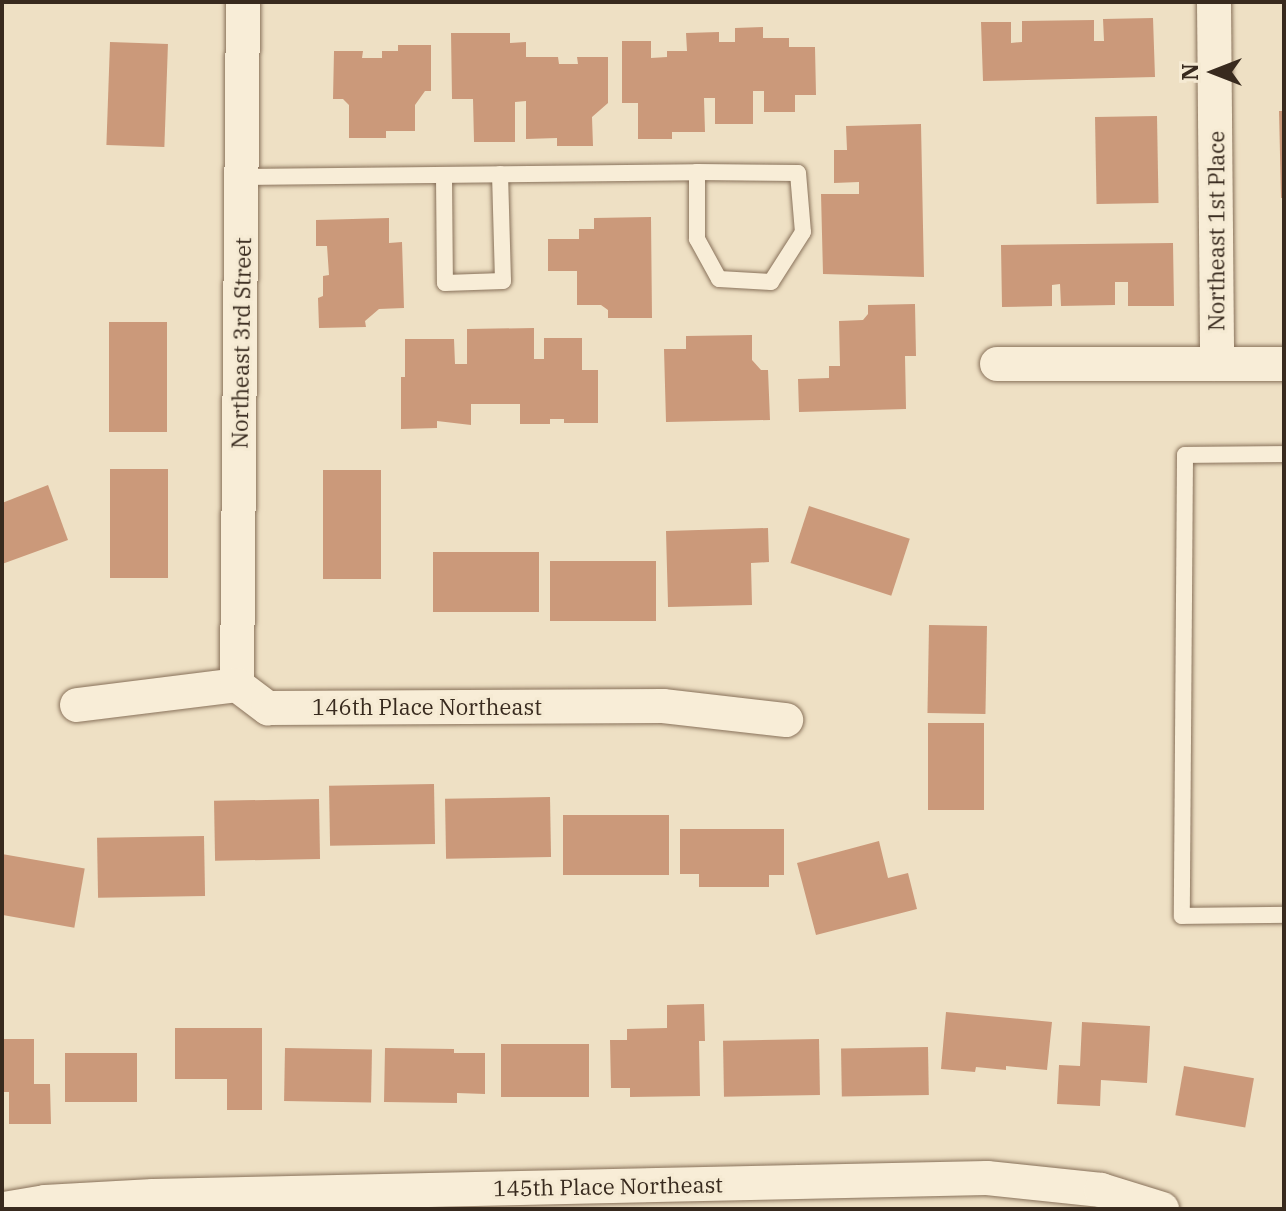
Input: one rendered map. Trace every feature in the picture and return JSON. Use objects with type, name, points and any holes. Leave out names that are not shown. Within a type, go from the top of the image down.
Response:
[{"type":"street","name":"Northeast 3rd Street","points":[[237,685],[243,2]]},
{"type":"street","name":"Northeast 1st Place","points":[[1214,2],[1217,364]]},
{"type":"street","points":[[997,364],[1284,364]]},
{"type":"street","points":[[77,705],[237,685]]},
{"type":"street","name":"146th Place Northeast","points":[[237,685],[268,708],[663,706],[786,720]]},
{"type":"street","name":"145th Place Northeast","points":[[4,1209],[45,1202],[153,1196],[987,1178],[1101,1190],[1162,1209]]},
{"type":"lane","points":[[242,177],[697,172],[798,173],[803,232],[771,282],[719,279],[697,239],[697,172]]},
{"type":"lane","points":[[444,176],[445,283],[503,281],[500,174]]},
{"type":"lane","points":[[1284,454],[1185,455],[1182,916],[1284,915]]},
{"type":"building","points":[[1153,18],[1155,77],[983,81],[981,22],[1011,22],[1011,43],[1022,42],[1022,21],[1094,20],[1094,41],[1104,41],[1103,19]]},
{"type":"building","points":[[763,27],[763,38],[789,38],[789,47],[815,47],[816,95],[795,95],[795,112],[764,112],[764,91],[753,91],[753,124],[715,124],[715,98],[704,98],[705,132],[672,132],[672,139],[638,139],[638,103],[622,103],[622,41],[651,41],[651,58],[667,57],[667,51],[687,51],[686,33],[719,32],[719,42],[735,42],[735,28]]},
{"type":"building","points":[[451,33],[510,33],[510,43],[526,42],[526,57],[558,57],[559,64],[578,64],[577,57],[608,57],[608,103],[592,117],[593,146],[557,146],[557,138],[526,139],[526,101],[515,102],[515,142],[474,142],[473,99],[452,99]]},
{"type":"building","points":[[110,42],[168,44],[164,147],[106,145]]},
{"type":"building","points":[[398,45],[431,45],[431,91],[425,91],[415,105],[415,131],[386,131],[386,138],[349,138],[349,105],[343,99],[333,99],[334,51],[363,51],[362,58],[382,58],[382,51],[398,51]]},
{"type":"building","points":[[1279,111],[1284,111],[1284,198],[1281,198]]},
{"type":"building","points":[[1157,116],[1159,203],[1097,204],[1095,117]]},
{"type":"building","points":[[921,124],[924,277],[823,274],[821,194],[859,194],[859,182],[834,183],[834,150],[847,150],[846,126]]},
{"type":"building","points":[[651,217],[652,318],[608,318],[608,310],[601,305],[577,305],[577,271],[548,271],[548,239],[579,239],[579,229],[594,229],[594,218]]},
{"type":"building","points":[[389,218],[389,243],[402,242],[404,308],[379,309],[365,321],[366,327],[319,328],[318,298],[323,296],[323,276],[329,275],[327,246],[316,246],[316,220]]},
{"type":"building","points":[[1173,243],[1174,306],[1128,306],[1128,282],[1115,282],[1115,305],[1061,306],[1060,284],[1052,285],[1052,306],[1002,307],[1001,245]]},
{"type":"building","points":[[915,304],[916,356],[905,356],[906,409],[799,412],[798,379],[829,378],[829,366],[840,366],[839,321],[863,320],[868,314],[868,305]]},
{"type":"building","points":[[109,322],[167,322],[167,432],[109,432]]},
{"type":"building","points":[[534,328],[534,359],[544,359],[544,338],[582,338],[582,370],[598,370],[598,423],[564,423],[564,419],[550,419],[550,424],[520,424],[520,404],[471,404],[471,425],[437,421],[437,428],[401,429],[405,339],[454,339],[455,364],[467,364],[467,329]]},
{"type":"building","points":[[752,335],[752,360],[761,370],[768,370],[770,420],[666,422],[664,349],[686,349],[686,336]]},
{"type":"building","points":[[110,469],[168,469],[168,578],[110,578]]},
{"type":"building","points":[[323,470],[381,470],[381,579],[323,579]]},
{"type":"building","points":[[48,485],[68,540],[2,564],[2,503]]},
{"type":"building","points":[[809,506],[910,539],[891,596],[790,563]]},
{"type":"building","points":[[768,528],[769,562],[751,563],[752,605],[668,607],[666,531]]},
{"type":"building","points":[[433,552],[539,552],[539,612],[433,612]]},
{"type":"building","points":[[550,561],[656,561],[656,621],[550,621]]},
{"type":"building","points":[[929,625],[987,626],[985,714],[927,713]]},
{"type":"building","points":[[928,723],[984,723],[984,810],[928,810]]},
{"type":"building","points":[[434,784],[435,844],[330,846],[329,786]]},
{"type":"building","points":[[550,797],[551,857],[446,859],[445,799]]},
{"type":"building","points":[[319,799],[320,859],[215,861],[214,801]]},
{"type":"building","points":[[563,815],[669,815],[669,875],[563,875]]},
{"type":"building","points":[[680,829],[784,829],[784,875],[769,875],[769,887],[699,887],[699,874],[680,874]]},
{"type":"building","points":[[204,836],[205,896],[98,898],[97,838]]},
{"type":"building","points":[[879,841],[888,878],[908,873],[917,909],[816,935],[797,863]]},
{"type":"building","points":[[2,854],[85,869],[74,928],[2,915]]},
{"type":"building","points":[[704,1004],[705,1041],[699,1041],[700,1096],[630,1097],[630,1088],[611,1088],[610,1040],[627,1040],[627,1029],[667,1028],[667,1005]]},
{"type":"building","points":[[946,1012],[1052,1022],[1047,1070],[1006,1066],[1006,1070],[976,1067],[975,1072],[941,1069]]},
{"type":"building","points":[[1082,1022],[1150,1026],[1147,1083],[1101,1080],[1100,1106],[1057,1104],[1059,1065],[1080,1066]]},
{"type":"building","points":[[175,1028],[262,1028],[262,1110],[227,1110],[227,1079],[175,1079]]},
{"type":"building","points":[[2,1039],[34,1039],[34,1084],[50,1084],[51,1124],[9,1124],[9,1092],[2,1092]]},
{"type":"building","points":[[819,1039],[820,1095],[724,1097],[723,1041]]},
{"type":"building","points":[[501,1044],[589,1044],[589,1097],[501,1097]]},
{"type":"building","points":[[928,1047],[929,1095],[842,1097],[841,1049]]},
{"type":"building","points":[[285,1048],[372,1050],[371,1103],[284,1101]]},
{"type":"building","points":[[385,1048],[454,1049],[454,1053],[485,1053],[485,1094],[457,1093],[457,1103],[384,1102]]},
{"type":"building","points":[[65,1053],[137,1053],[137,1102],[65,1102]]},
{"type":"building","points":[[1184,1066],[1254,1078],[1245,1128],[1175,1115]]}]
